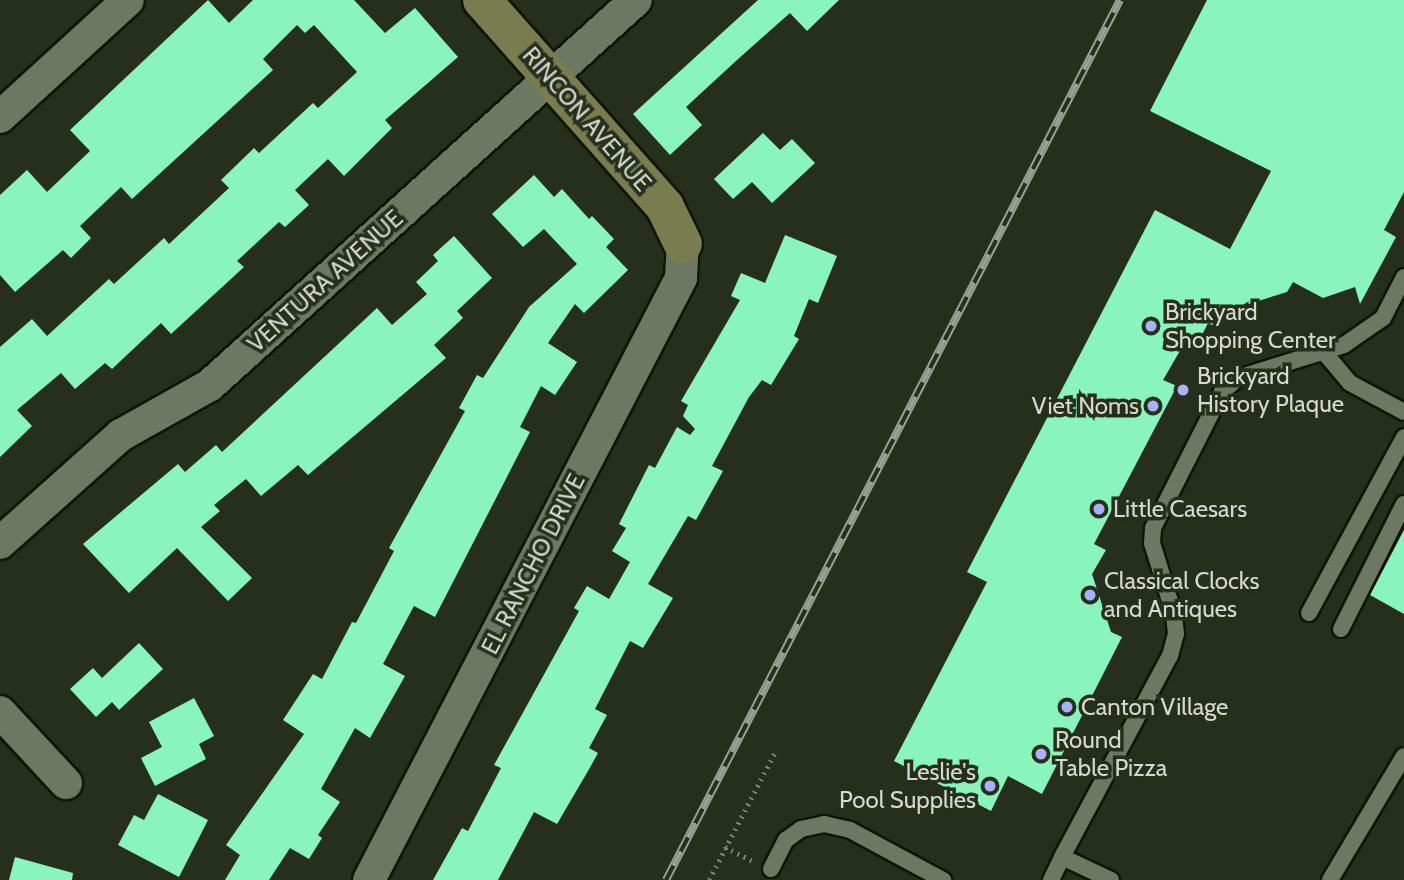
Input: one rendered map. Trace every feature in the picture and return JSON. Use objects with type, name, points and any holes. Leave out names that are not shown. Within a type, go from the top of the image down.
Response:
[{"type":"street","points":[[0,117],[128,0]]},
{"type":"street","name":"RINCON AVENUE","points":[[482,0],[553,77],[665,207],[683,244]]},
{"type":"street","name":"VENTURA AVENUE","points":[[0,543],[121,435],[210,385],[636,0]]},
{"type":"street","name":"EL RANCHO DRIVE","points":[[369,880],[681,278],[683,244]]},
{"type":"street","points":[[0,712],[66,783]]},
{"type":"lane","points":[[1051,880],[1170,656],[1176,635],[1174,614],[1152,543],[1153,528],[1222,392],[1238,378],[1344,345],[1383,318],[1404,277]]},
{"type":"lane","points":[[1323,351],[1350,383],[1404,412]]},
{"type":"lane","points":[[1309,613],[1404,437]]},
{"type":"lane","points":[[1341,629],[1404,504]]},
{"type":"lane","points":[[1330,880],[1404,756]]},
{"type":"lane","points":[[771,869],[786,840],[801,829],[824,824],[850,830],[943,880]]},
{"type":"lane","points":[[1062,857],[1111,880]]},
{"type":"path","points":[[709,880],[776,750]]},
{"type":"path","points":[[725,847],[771,869]]},
{"type":"building","points":[[208,0],[229,23],[253,0],[354,0],[385,33],[415,8],[458,57],[385,120],[392,128],[344,176],[328,159],[295,190],[309,205],[285,227],[279,222],[237,261],[244,267],[171,334],[161,323],[112,369],[105,363],[75,389],[61,373],[17,410],[32,426],[0,457],[0,347],[32,319],[47,336],[109,279],[114,284],[164,238],[169,244],[229,188],[221,180],[254,148],[259,153],[313,103],[318,108],[357,72],[314,25],[305,33],[297,25],[263,59],[273,70],[132,199],[121,187],[80,226],[91,238],[71,258],[63,250],[15,292],[0,275],[0,195],[27,170],[47,192],[90,151],[70,130]]},
{"type":"building","points":[[758,0],[839,0],[807,31],[790,13],[737,60],[686,107],[702,125],[670,155],[633,114]]},
{"type":"building","name":"Brickyard Shopping Center","points":[[1207,0],[1404,0],[1404,192],[1384,230],[1396,237],[1360,304],[1355,287],[1323,298],[1293,282],[1287,292],[1229,310],[1220,329],[1208,323],[1198,343],[1181,349],[1163,380],[1177,386],[1094,544],[1106,550],[1092,574],[1111,632],[1122,637],[1042,794],[1008,776],[991,811],[894,761],[987,582],[967,572],[1155,210],[1230,249],[1271,171],[1150,111]]},
{"type":"building","points":[[763,133],[780,150],[792,139],[815,163],[772,203],[752,182],[733,199],[714,179]]},
{"type":"building","points":[[534,175],[554,197],[562,189],[589,219],[592,216],[614,239],[606,247],[628,270],[584,313],[575,304],[548,343],[577,362],[555,395],[541,386],[520,427],[530,432],[435,617],[414,606],[383,664],[405,676],[370,738],[355,728],[321,789],[340,802],[318,835],[322,838],[309,859],[290,848],[269,880],[225,880],[240,855],[226,845],[304,734],[283,720],[313,674],[322,679],[352,622],[356,623],[394,551],[389,548],[465,411],[459,408],[477,375],[483,378],[529,307],[577,264],[544,229],[523,247],[492,214]]},
{"type":"building","points":[[785,235],[837,256],[818,303],[809,299],[794,336],[799,339],[771,385],[762,380],[749,397],[712,466],[723,471],[696,520],[688,516],[648,584],[673,598],[643,648],[630,641],[595,709],[607,715],[589,748],[598,753],[557,824],[534,812],[498,880],[433,880],[462,828],[468,831],[501,768],[494,765],[579,611],[574,608],[587,586],[609,599],[630,562],[612,551],[626,528],[619,524],[649,465],[655,468],[677,427],[690,435],[695,429],[683,416],[688,405],[681,401],[740,300],[731,296],[741,273],[765,283]]},
{"type":"building","points":[[454,236],[492,278],[457,311],[463,318],[434,345],[446,358],[308,475],[298,465],[261,496],[246,479],[214,505],[220,511],[201,527],[252,578],[228,601],[177,548],[129,593],[83,544],[178,464],[185,472],[216,445],[222,452],[377,308],[392,325],[427,294],[416,282],[438,261],[433,255]]},
{"type":"building","points":[[1404,530],[1404,614],[1370,595]]},
{"type":"building","points":[[139,643],[163,669],[119,710],[112,702],[96,717],[70,689],[93,668],[102,678]]},
{"type":"building","points":[[194,698],[214,736],[199,744],[206,759],[155,786],[141,758],[162,747],[149,722]]},
{"type":"building","points":[[158,794],[208,820],[179,877],[118,845],[134,815],[144,820]]},
{"type":"building","points":[[15,857],[73,873],[72,880],[9,880]]},
{"type":"railway","points":[[666,880],[1120,0]]},
{"type":"place","name":"Brickyard Shopping Center","points":[[1151,326]]},
{"type":"place","name":"Brickyard History Plaque","points":[[1183,390]]},
{"type":"place","name":"Viet Noms","points":[[1153,406]]},
{"type":"place","name":"Little Caesars","points":[[1099,509]]},
{"type":"place","name":"Classical Clocks and Antiques","points":[[1090,595]]},
{"type":"place","name":"Canton Village","points":[[1067,707]]},
{"type":"place","name":"Round Table Pizza","points":[[1041,754]]},
{"type":"place","name":"Leslie's Pool Supplies","points":[[990,786]]}]
